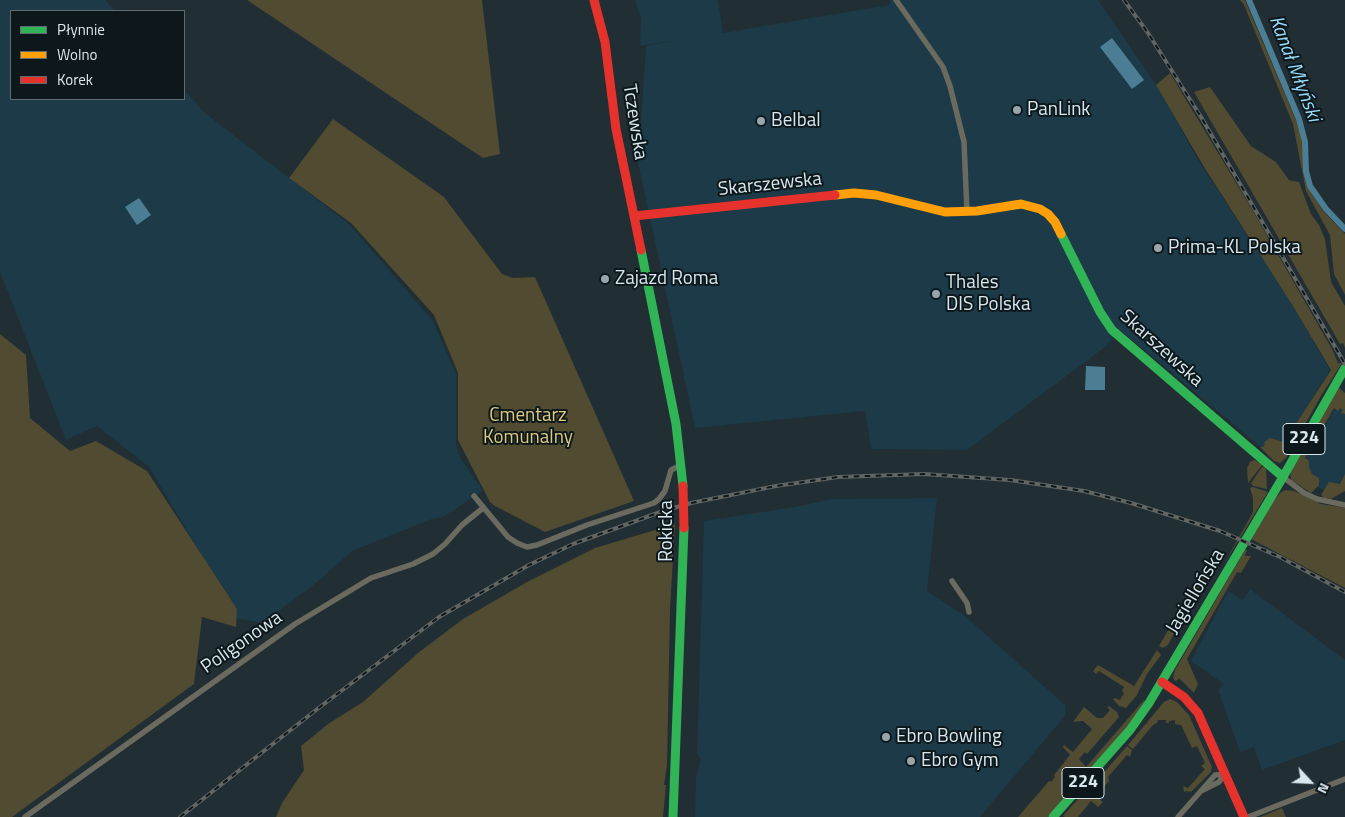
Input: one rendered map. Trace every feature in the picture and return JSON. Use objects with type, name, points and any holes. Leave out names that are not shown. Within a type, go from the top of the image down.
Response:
[{"type":"street","name":"Tczewska","points":[[594,0],[605,42],[616,129],[641,250]]},
{"type":"street","points":[[896,0],[943,67],[950,86],[964,142],[967,212]]},
{"type":"street","name":"Skarszewska","points":[[634,216],[843,193],[876,195],[933,210],[967,212],[1021,204],[1031,206],[1048,214],[1055,222],[1100,312],[1112,330],[1283,477]]},
{"type":"street","name":"Rokicka","points":[[641,250],[676,424],[683,486],[684,528],[673,817]]},
{"type":"street","name":"Jagiellońska","points":[[1052,817],[1130,730],[1162,682],[1345,368]]},
{"type":"street","points":[[474,496],[502,530],[516,543],[527,546],[537,545],[587,525],[654,502],[665,491],[671,470],[681,465]]},
{"type":"street","points":[[1283,477],[1304,493],[1317,499],[1345,505]]},
{"type":"street","name":"Poligonowa","points":[[25,817],[295,624],[371,578],[413,564],[432,554],[483,508]]},
{"type":"street","points":[[952,581],[967,603],[969,612]]},
{"type":"street","points":[[1162,682],[1192,705],[1198,713],[1244,817]]},
{"type":"street","points":[[1178,817],[1201,791],[1219,782],[1225,774]]},
{"type":"street","points":[[1248,817],[1345,779]]},
{"type":"shaded area","points":[[0,0],[105,0],[114,10],[10,10],[10,100],[185,100],[185,91],[205,113],[350,225],[433,321],[456,374],[456,443],[458,451],[461,459],[483,491],[443,517],[432,519],[352,551],[316,583],[263,623],[233,618],[204,559],[149,467],[97,426],[66,440],[0,272]]},
{"type":"shaded area","points":[[635,0],[718,0],[723,33],[889,5],[891,0],[1098,0],[1157,86],[1198,160],[1288,298],[1330,370],[1278,452],[1261,447],[1120,330],[1104,348],[967,450],[871,449],[865,411],[695,428],[637,158],[641,138],[646,46],[677,40],[640,46],[641,18]]},
{"type":"shaded area","points":[[1112,38],[1144,80],[1132,89],[1100,47]]},
{"type":"shaded area","points":[[139,198],[151,215],[137,225],[125,207]]},
{"type":"shaded area","points":[[1086,366],[1105,367],[1105,390],[1085,390]]},
{"type":"shaded area","points":[[1339,401],[1345,411],[1345,487],[1329,493],[1306,481],[1297,473]]},
{"type":"shaded area","points":[[937,498],[927,591],[964,615],[1065,705],[1065,716],[980,817],[695,817],[696,777],[701,759],[697,753],[704,521],[795,507],[832,499]]},
{"type":"shaded area","points":[[1250,589],[1345,660],[1345,740],[1262,770],[1254,747],[1240,752],[1218,690],[1224,684],[1191,661],[1228,591],[1243,600]]},
{"type":"green space","points":[[247,0],[482,0],[500,154],[483,158]]},
{"type":"green space","points":[[1240,0],[1245,0],[1297,123],[1310,191],[1323,211],[1345,234],[1345,295],[1334,274],[1330,235],[1306,191],[1293,124],[1244,5]]},
{"type":"green space","points":[[1170,73],[1253,211],[1332,349],[1338,363],[1342,363],[1286,458],[1280,463],[1274,461],[1260,447],[1263,447],[1264,442],[1270,438],[1284,442],[1331,370],[1291,303],[1204,167],[1156,85]]},
{"type":"green space","points":[[1210,87],[1251,146],[1276,162],[1289,180],[1299,182],[1311,214],[1319,225],[1325,239],[1331,282],[1345,306],[1345,348],[1343,343],[1340,344],[1194,92]]},
{"type":"green space","name":"Cmentarz Komunalny","points":[[333,119],[444,197],[502,274],[513,278],[535,277],[634,501],[545,532],[490,502],[458,440],[458,373],[434,315],[351,223],[289,178]]},
{"type":"green space","points":[[0,334],[26,355],[30,418],[70,451],[96,441],[147,471],[237,609],[236,627],[202,617],[194,684],[12,817],[0,817]]},
{"type":"green space","points":[[1338,387],[1345,393],[1345,414],[1341,413],[1343,410],[1340,408],[1338,411],[1334,408],[1305,458],[1309,461],[1312,474],[1319,478],[1319,485],[1311,493],[1291,479],[1290,472]]},
{"type":"green space","points":[[1254,460],[1263,464],[1248,483],[1247,468],[1250,462]]},
{"type":"green space","points":[[1262,467],[1266,469],[1267,489],[1253,486],[1251,483]]},
{"type":"green space","points":[[1345,474],[1345,491],[1331,499],[1324,498],[1321,495],[1329,482],[1340,484]]},
{"type":"green space","points":[[1253,487],[1268,492],[1223,566],[1253,512],[1253,498],[1250,488]]},
{"type":"green space","points":[[1285,490],[1294,491],[1321,504],[1345,508],[1345,588],[1251,539],[1275,499]]},
{"type":"green space","points":[[675,524],[670,609],[667,765],[663,817],[276,817],[282,803],[304,770],[301,746],[328,724],[363,702],[418,653],[463,619],[527,582],[595,548]]},
{"type":"green space","points":[[1245,550],[1247,550],[1245,556],[1251,556],[1241,573],[1237,572],[1187,659],[1198,684],[1194,693],[1179,678],[1175,681],[1173,678],[1175,670]]},
{"type":"green space","points":[[1204,571],[1207,573],[1207,576],[1189,605],[1185,603]]},
{"type":"green space","points":[[1181,608],[1185,613],[1168,645],[1163,648],[1159,646]]},
{"type":"green space","points":[[1157,650],[1161,655],[1147,674],[1137,695],[1126,708],[1119,706],[1113,699],[1120,700],[1124,693],[1122,691],[1124,687],[1099,671],[1096,674],[1093,671],[1098,665],[1134,686]]},
{"type":"green space","points":[[1170,699],[1177,702],[1189,715],[1212,767],[1211,772],[1191,792],[1184,792],[1183,786],[1188,788],[1205,769],[1201,766],[1205,763],[1197,746],[1192,748],[1181,725],[1175,724],[1175,720],[1166,723],[1166,720],[1158,720],[1133,749],[1128,745],[1164,702]]},
{"type":"green space","points":[[1144,700],[1128,727],[1048,817],[1018,817],[1049,781],[1051,782],[1055,777],[1054,775],[1070,755],[1063,747],[1064,745],[1073,752],[1092,729],[1083,721],[1073,722],[1084,707],[1097,718],[1103,718],[1110,710],[1107,707],[1109,706],[1117,712],[1119,717],[1087,754],[1085,752],[1079,759],[1086,767]]},
{"type":"green space","points":[[1127,746],[1132,750],[1130,757],[1127,755],[1108,777],[1109,781],[1103,788],[1097,788],[1093,785]]},
{"type":"green space","points":[[1086,790],[1091,791],[1103,802],[1098,807],[1091,801],[1078,817],[1063,816]]},
{"type":"green space","points":[[1282,808],[1286,817],[1260,817],[1263,816]]},
{"type":"waterway","name":"Kanał Młyński","points":[[1249,0],[1299,119],[1305,142],[1306,171],[1310,186],[1326,209],[1345,229]]},
{"type":"railway","points":[[1124,0],[1148,33],[1201,117],[1345,364]]},
{"type":"railway","points":[[180,817],[316,710],[439,617],[529,565],[573,544],[663,511],[691,503],[776,486],[838,477],[924,474],[1010,480],[1084,491],[1131,503],[1220,531],[1280,557],[1345,592]]},
{"type":"traffic: fast","points":[[1061,234],[1100,312],[1112,330],[1283,477]]},
{"type":"traffic: fast","points":[[641,250],[676,424],[683,486]]},
{"type":"traffic: fast","points":[[1053,817],[1130,730],[1149,703],[1283,477],[1345,368]]},
{"type":"traffic: fast","points":[[673,817],[684,528]]},
{"type":"traffic: slow","points":[[835,195],[854,193],[876,195],[945,212],[977,211],[1021,204],[1040,209],[1048,214],[1055,222],[1061,234]]},
{"type":"traffic: jam","points":[[594,0],[605,42],[616,129],[641,250]]},
{"type":"traffic: jam","points":[[634,216],[835,195]]},
{"type":"traffic: jam","points":[[683,486],[684,528]]},
{"type":"traffic: jam","points":[[1162,682],[1184,697],[1198,713],[1244,817]]},
{"type":"place","name":"PanLink","points":[[1017,110]]},
{"type":"place","name":"Belbal","points":[[761,121]]},
{"type":"place","name":"Prima-KL Polska","points":[[1158,248]]},
{"type":"place","name":"Zajazd Roma","points":[[605,279]]},
{"type":"place","name":"Thales DIS Polska","points":[[936,294]]},
{"type":"place","name":"Ebro Bowling","points":[[886,737]]},
{"type":"place","name":"Ebro Gym","points":[[911,761]]}]
